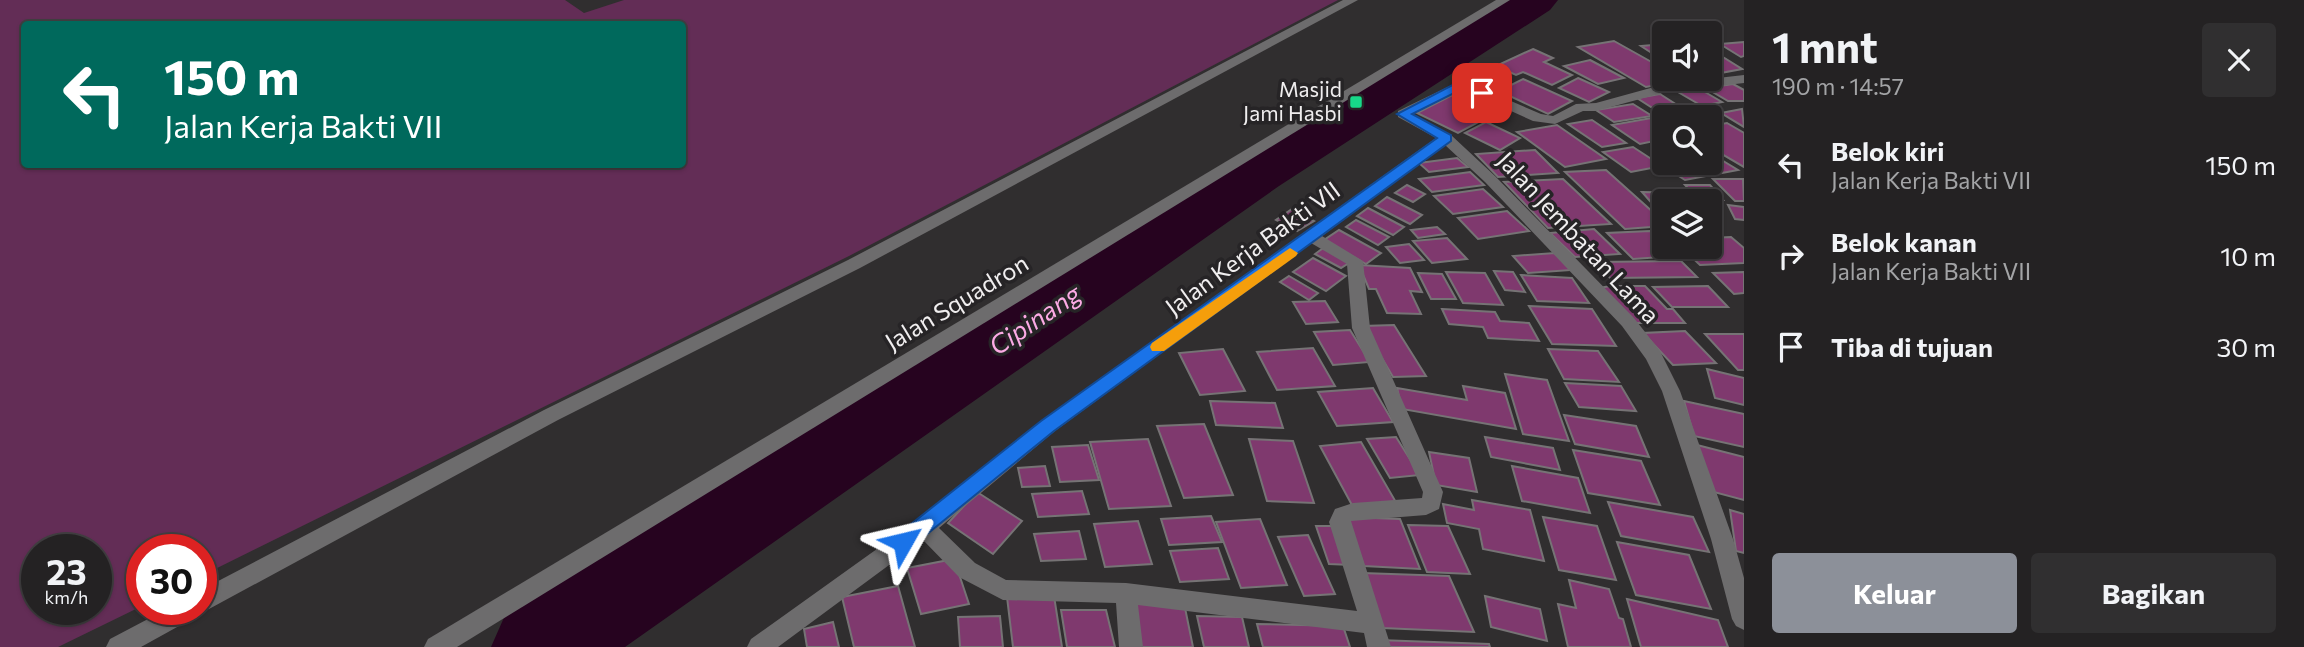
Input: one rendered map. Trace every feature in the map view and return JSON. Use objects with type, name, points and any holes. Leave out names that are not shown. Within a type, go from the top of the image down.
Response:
[{"type":"street","points":[[217,593],[551,415],[854,264],[1352,0]]},
{"type":"street","name":"Jalan Squadron","points":[[436,647],[1504,0]]},
{"type":"street","points":[[1446,138],[1403,114],[1462,84],[1538,118],[1551,120],[1581,107],[1596,107],[1653,90],[1744,79]]},
{"type":"street","name":"Jalan Kerja Bakti VII","points":[[759,647],[924,527],[1048,426],[1446,138]]},
{"type":"street","name":"Jalan Jembatan Lama","points":[[1446,138],[1567,258],[1628,322],[1654,356],[1671,391],[1722,539],[1744,619]]},
{"type":"street","points":[[1312,237],[1353,257],[1355,261],[1361,328],[1433,492],[1432,503],[1426,506],[1342,515],[1340,522],[1379,647]]},
{"type":"street","points":[[924,527],[967,570],[1003,590],[1126,593],[1373,624]]},
{"type":"street","points":[[1126,593],[1131,647]]},
{"type":"street","points":[[118,647],[159,625]]},
{"type":"shaded area","points":[[0,0],[565,0],[584,13],[624,0],[1338,0],[849,256],[217,568],[217,534],[126,534],[126,614],[112,621],[112,534],[21,534],[21,625],[103,625],[58,647],[0,647]]},
{"type":"building","points":[[1614,41],[1652,62],[1652,86],[1646,87],[1578,47]]},
{"type":"building","points":[[1744,42],[1744,56],[1741,57],[1722,44]]},
{"type":"building","points":[[1652,45],[1652,53],[1641,46]]},
{"type":"building","points":[[1533,49],[1553,58],[1544,62],[1572,75],[1552,85],[1523,72],[1516,75],[1496,66]]},
{"type":"building","points":[[1722,56],[1742,69],[1722,73]]},
{"type":"building","points":[[1590,60],[1624,78],[1598,84],[1564,66]]},
{"type":"building","points":[[1485,70],[1510,81],[1488,91],[1463,79]]},
{"type":"building","points":[[1578,78],[1609,92],[1589,102],[1559,88]]},
{"type":"building","points":[[1523,79],[1572,101],[1548,114],[1499,91]]},
{"type":"building","points":[[1733,84],[1744,90],[1744,101],[1728,101],[1711,91],[1722,91],[1722,86]]},
{"type":"building","points":[[1462,90],[1503,109],[1458,133],[1417,113]]},
{"type":"building","points":[[1703,91],[1722,102],[1700,105],[1678,92]]},
{"type":"building","points":[[1660,94],[1677,105],[1652,105],[1652,108],[1637,98]]},
{"type":"building","points":[[1633,104],[1652,116],[1614,122],[1596,110]]},
{"type":"building","points":[[1742,109],[1744,127],[1722,114]]},
{"type":"building","points":[[1652,118],[1652,142],[1640,144],[1612,125]]},
{"type":"building","points":[[1592,120],[1626,143],[1602,147],[1568,124]]},
{"type":"building","points":[[1486,122],[1520,138],[1500,150],[1465,133]]},
{"type":"building","points":[[1727,123],[1744,133],[1744,167],[1722,154],[1722,124]]},
{"type":"building","points":[[1557,125],[1606,159],[1565,167],[1517,132]]},
{"type":"building","points":[[1633,147],[1652,159],[1652,168],[1631,172],[1603,152]]},
{"type":"building","points":[[1535,150],[1558,173],[1498,177],[1476,154]]},
{"type":"building","points":[[1457,158],[1468,167],[1429,172],[1419,163]]},
{"type":"building","points":[[1722,160],[1738,170],[1722,173]]},
{"type":"building","points":[[1606,170],[1652,211],[1652,227],[1625,229],[1565,172]]},
{"type":"building","points":[[1470,172],[1484,185],[1432,192],[1419,179]]},
{"type":"building","points":[[1677,175],[1712,175],[1685,180]]},
{"type":"building","points":[[1563,179],[1611,224],[1548,228],[1504,182]]},
{"type":"building","points":[[1713,179],[1743,179],[1744,201],[1735,201]]},
{"type":"building","points":[[1407,185],[1425,194],[1413,202],[1395,193]]},
{"type":"building","points":[[1685,185],[1710,185],[1713,189],[1689,189]]},
{"type":"building","points":[[1483,189],[1503,207],[1453,214],[1434,196]]},
{"type":"building","points":[[1642,192],[1652,192],[1652,203]]},
{"type":"building","points":[[1387,197],[1422,215],[1410,224],[1375,206]]},
{"type":"building","points":[[1728,205],[1744,207],[1744,220],[1735,219]]},
{"type":"building","points":[[1368,208],[1404,227],[1393,235],[1357,216]]},
{"type":"building","points":[[1292,209],[1314,221],[1297,231],[1276,220]]},
{"type":"building","points":[[1507,211],[1529,231],[1478,239],[1458,218]]},
{"type":"building","points":[[1356,220],[1389,237],[1378,245],[1346,227]]},
{"type":"building","points":[[1437,227],[1445,234],[1418,238],[1411,230]]},
{"type":"building","points":[[1594,229],[1620,254],[1575,257],[1550,233]]},
{"type":"building","points":[[1339,230],[1381,253],[1366,264],[1324,240]]},
{"type":"building","points":[[1650,231],[1652,258],[1633,259],[1607,233]]},
{"type":"building","points":[[1722,237],[1731,237],[1744,248],[1744,263],[1700,265],[1694,259],[1722,259]]},
{"type":"building","points":[[1447,238],[1467,259],[1432,263],[1413,241]]},
{"type":"building","points":[[1409,244],[1424,260],[1400,263],[1386,247]]},
{"type":"building","points":[[1326,246],[1352,261],[1341,268],[1315,254]]},
{"type":"building","points":[[1555,253],[1572,270],[1528,273],[1513,256]]},
{"type":"building","points":[[1313,258],[1346,276],[1326,291],[1293,272]]},
{"type":"building","points":[[1681,261],[1697,277],[1610,278],[1597,262]]},
{"type":"building","points":[[1359,265],[1410,268],[1422,292],[1410,291],[1421,314],[1387,313],[1376,289],[1369,289]]},
{"type":"building","points":[[1494,271],[1513,272],[1525,292],[1505,290]]},
{"type":"building","points":[[1446,272],[1485,273],[1503,305],[1463,303]]},
{"type":"building","points":[[1744,272],[1744,293],[1734,294],[1713,273]]},
{"type":"building","points":[[1418,273],[1442,274],[1456,299],[1431,299]]},
{"type":"building","points":[[1521,275],[1572,278],[1589,303],[1537,301]]},
{"type":"building","points":[[1289,276],[1318,293],[1309,300],[1280,282]]},
{"type":"building","points":[[1645,286],[1667,309],[1673,309],[1685,323],[1632,323],[1600,288]]},
{"type":"building","points":[[1708,286],[1728,307],[1672,307],[1653,287]]},
{"type":"building","points":[[1325,301],[1338,322],[1306,324],[1293,302]]},
{"type":"building","points":[[1529,306],[1592,309],[1616,346],[1552,344]]},
{"type":"building","points":[[1442,309],[1495,312],[1500,321],[1529,323],[1539,341],[1488,338],[1483,327],[1449,324]]},
{"type":"building","points":[[1394,325],[1426,376],[1393,377],[1363,326]]},
{"type":"building","points":[[1350,330],[1370,362],[1333,365],[1314,332]]},
{"type":"building","points":[[1685,331],[1716,363],[1673,365],[1643,333]]},
{"type":"building","points":[[1705,334],[1744,334],[1744,370],[1738,370]]},
{"type":"building","points":[[1313,348],[1335,386],[1277,390],[1257,352]]},
{"type":"building","points":[[1223,349],[1245,391],[1200,395],[1179,353]]},
{"type":"building","points":[[1548,349],[1598,351],[1619,382],[1564,379]]},
{"type":"building","points":[[1707,369],[1744,378],[1744,405],[1715,398]]},
{"type":"building","points":[[1505,374],[1547,380],[1569,441],[1523,434]]},
{"type":"building","points":[[1565,383],[1621,386],[1636,411],[1579,407]]},
{"type":"building","points":[[1463,386],[1505,393],[1516,429],[1402,409],[1397,388],[1467,400]]},
{"type":"building","points":[[1373,388],[1393,422],[1337,426],[1318,392]]},
{"type":"building","points":[[1210,401],[1275,403],[1283,428],[1216,425]]},
{"type":"building","points":[[1684,401],[1744,414],[1744,447],[1694,436]]},
{"type":"building","points":[[1564,415],[1636,426],[1649,457],[1575,444]]},
{"type":"building","points":[[1204,424],[1233,495],[1184,498],[1157,426]]},
{"type":"building","points":[[1396,437],[1420,475],[1390,478],[1367,439]]},
{"type":"building","points":[[1485,437],[1553,448],[1560,470],[1491,457]]},
{"type":"building","points":[[1148,439],[1171,506],[1109,509],[1090,442]]},
{"type":"building","points":[[1249,439],[1293,441],[1314,503],[1267,501]]},
{"type":"building","points":[[1361,442],[1397,504],[1353,507],[1320,446]]},
{"type":"building","points":[[1088,445],[1099,480],[1060,482],[1052,447]]},
{"type":"building","points":[[1697,445],[1744,457],[1744,500],[1710,491]]},
{"type":"building","points":[[1573,450],[1641,461],[1660,505],[1588,493]]},
{"type":"building","points":[[1429,452],[1469,458],[1477,492],[1436,485]]},
{"type":"building","points":[[1045,466],[1050,486],[1022,487],[1018,468]]},
{"type":"building","points":[[1512,466],[1578,478],[1590,513],[1522,501]]},
{"type":"building","points":[[1082,491],[1089,514],[1038,517],[1032,494]]},
{"type":"building","points":[[977,492],[1022,521],[993,554],[948,523]]},
{"type":"building","points":[[1472,500],[1530,510],[1544,561],[1483,549],[1479,529],[1447,523],[1443,504],[1474,510]]},
{"type":"building","points":[[1608,502],[1693,517],[1709,552],[1621,536]]},
{"type":"building","points":[[1730,510],[1744,514],[1744,553],[1736,551]]},
{"type":"building","points":[[1211,516],[1222,542],[1169,545],[1161,519]]},
{"type":"building","points":[[1347,517],[1400,519],[1420,569],[1364,566]]},
{"type":"building","points":[[1543,517],[1597,526],[1616,580],[1559,570]]},
{"type":"building","points":[[1260,519],[1287,585],[1241,588],[1216,522]]},
{"type":"building","points":[[1138,521],[1152,564],[1105,567],[1094,524]]},
{"type":"building","points":[[1408,525],[1448,526],[1470,574],[1427,572]]},
{"type":"building","points":[[1316,526],[1338,526],[1351,565],[1329,564]]},
{"type":"building","points":[[1079,531],[1086,559],[1041,561],[1034,534]]},
{"type":"building","points":[[1308,535],[1335,594],[1304,596],[1278,537]]},
{"type":"building","points":[[1617,542],[1689,555],[1711,609],[1636,595]]},
{"type":"building","points":[[1218,548],[1229,579],[1180,582],[1170,551]]},
{"type":"building","points":[[954,559],[969,604],[921,614],[907,568]]},
{"type":"building","points":[[1362,573],[1449,576],[1474,632],[1382,628]]},
{"type":"building","points":[[1569,580],[1609,589],[1619,618],[1623,619],[1631,647],[1568,647],[1558,604],[1576,608]]},
{"type":"building","points":[[898,586],[915,647],[854,647],[842,597]]},
{"type":"building","points":[[1054,596],[1062,647],[1013,647],[1007,597]]},
{"type":"building","points":[[1485,596],[1540,609],[1547,641],[1491,627]]},
{"type":"building","points":[[1627,599],[1718,620],[1728,647],[1641,647]]},
{"type":"building","points":[[1131,601],[1184,603],[1193,647],[1139,647]]},
{"type":"building","points":[[1061,610],[1106,610],[1115,647],[1067,647]]},
{"type":"building","points":[[1000,616],[1003,647],[960,647],[958,617]]},
{"type":"building","points":[[1197,616],[1242,617],[1249,647],[1204,647]]},
{"type":"building","points":[[833,622],[839,647],[807,647],[804,629]]},
{"type":"building","points":[[1257,624],[1343,626],[1350,647],[1263,647]]},
{"type":"building","points":[[1378,640],[1489,644],[1490,647],[1381,647]]},
{"type":"waterway","name":"Cipinang","points":[[542,647],[1257,173],[1533,0]]},
{"type":"slow traffic","points":[[1158,347],[1290,253]]},
{"type":"place","name":"Masjid Jami Hasbi","points":[[1356,102]]},
{"type":"route","points":[[903,542],[1048,426],[1446,138],[1403,114],[1462,84],[1482,93]]}]
